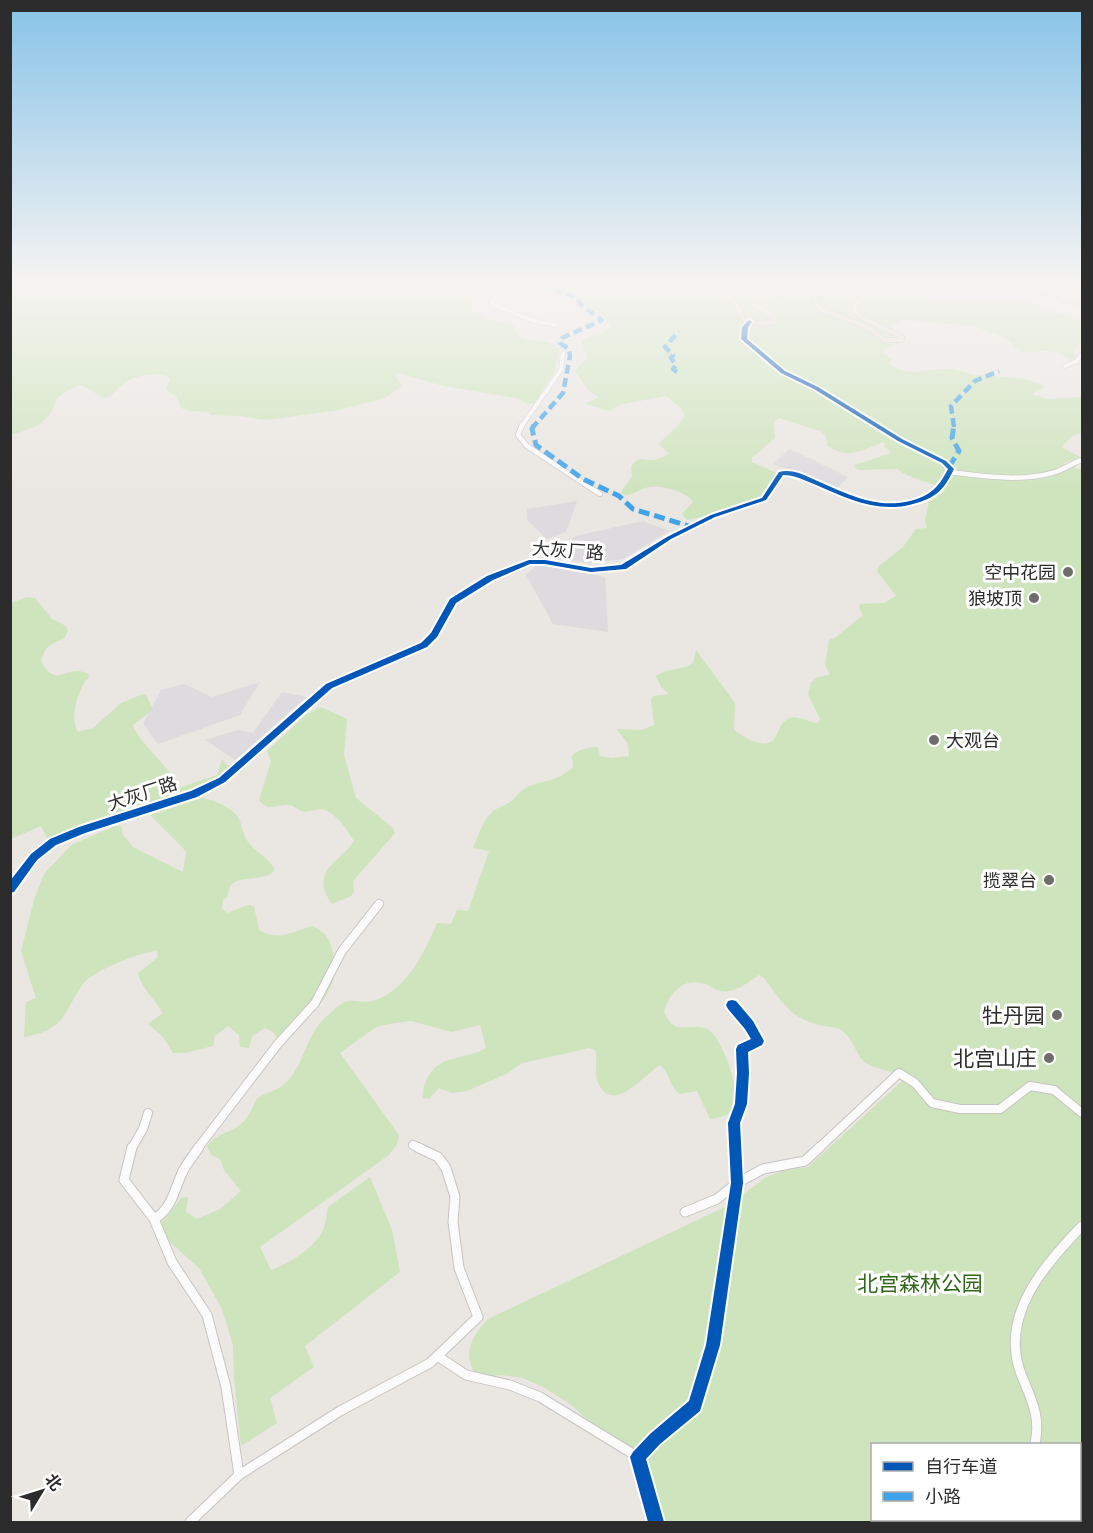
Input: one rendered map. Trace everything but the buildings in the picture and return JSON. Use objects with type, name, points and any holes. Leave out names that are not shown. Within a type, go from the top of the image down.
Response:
[{"type":"street","points":[[563,354],[561,370],[520,428],[518,435],[527,446],[600,494]]},
{"type":"street","points":[[761,354],[783,372],[816,388],[900,440],[945,462],[951,469],[950,472],[990,477],[1040,476],[1056,473],[1070,463],[1083,460]]},
{"type":"street","points":[[1065,366],[1074,363],[1083,354]]},
{"type":"street","name":"大灰厂路","points":[[10,889],[34,857],[53,842],[82,830],[194,794],[222,780],[329,686],[424,645],[458,596],[512,567],[537,561],[591,570],[623,567],[669,538],[713,516],[759,502],[767,496],[781,473],[797,475],[875,506],[894,507],[931,497],[942,488],[950,472]]},
{"type":"street","points":[[154,1219],[163,1214],[173,1199],[183,1171],[211,1130],[277,1046],[315,1003],[342,951],[379,904]]},
{"type":"street","points":[[638,1457],[655,1439],[694,1406],[713,1345],[737,1183],[734,1123],[741,1104],[742,1049],[758,1041],[749,1025],[732,1005]]},
{"type":"street","points":[[685,1212],[717,1199],[737,1183],[763,1169],[805,1161],[899,1073],[915,1083],[932,1103],[960,1109],[1000,1109],[1030,1086],[1054,1090],[1083,1113]]},
{"type":"street","points":[[148,1113],[143,1129],[130,1151],[124,1180],[154,1219],[172,1262],[207,1315],[226,1387],[239,1475]]},
{"type":"street","points":[[190,1522],[239,1475],[340,1411],[439,1357],[478,1317],[459,1268],[453,1222],[455,1197],[446,1168],[438,1157],[413,1145]]},
{"type":"street","points":[[1035,1443],[1039,1431],[1038,1414],[1017,1362],[1013,1335],[1020,1312],[1037,1280],[1083,1226]]},
{"type":"street","points":[[439,1357],[466,1375],[510,1385],[540,1396],[638,1457],[656,1522]]},
{"type":"shaded area","points":[[790,449],[848,477],[837,488],[773,464]]},
{"type":"shaded area","points":[[577,501],[566,532],[547,539],[527,520],[527,509]]},
{"type":"shaded area","points":[[643,521],[669,531],[623,559],[590,563],[549,557],[576,536]]},
{"type":"shaded area","points":[[537,564],[605,577],[608,632],[553,624],[526,575]]},
{"type":"shaded area","points":[[260,682],[240,715],[158,744],[143,724],[161,690],[184,684],[212,697]]},
{"type":"shaded area","points":[[282,692],[306,697],[235,760],[205,740],[238,730],[253,733]]},
{"type":"green space","points":[[11,354],[558,354],[555,370],[535,403],[528,404],[520,399],[443,386],[398,373],[395,375],[402,386],[385,398],[339,410],[267,420],[210,415],[209,412],[189,411],[181,408],[177,397],[166,389],[169,377],[152,374],[128,381],[104,398],[81,385],[68,390],[56,399],[46,419],[34,427],[11,435]]},
{"type":"green space","name":"北宫森林公园","points":[[586,354],[884,354],[892,359],[889,363],[902,370],[917,372],[951,369],[1016,378],[1045,387],[1032,394],[1048,399],[1082,397],[1082,433],[1072,436],[1062,447],[1082,458],[1063,463],[1082,470],[1082,1522],[661,1522],[634,1461],[570,1404],[545,1388],[523,1378],[501,1375],[486,1377],[475,1374],[471,1366],[469,1351],[478,1331],[488,1319],[727,1206],[765,1178],[782,1171],[808,1167],[902,1081],[894,1074],[862,1060],[849,1037],[841,1030],[808,1022],[793,1013],[759,975],[731,991],[718,990],[700,983],[686,984],[674,992],[664,1012],[673,1025],[683,1028],[707,1029],[718,1041],[732,1075],[736,1097],[731,1111],[718,1118],[710,1119],[697,1091],[680,1094],[660,1065],[629,1090],[612,1095],[604,1092],[597,1080],[595,1050],[589,1048],[523,1063],[506,1074],[467,1091],[452,1093],[439,1088],[429,1099],[423,1098],[427,1079],[438,1065],[486,1048],[480,1025],[452,1032],[411,1021],[394,1023],[376,1027],[340,1053],[399,1135],[397,1144],[389,1155],[260,1247],[271,1270],[293,1259],[308,1249],[319,1237],[324,1228],[328,1207],[370,1177],[392,1230],[400,1272],[305,1346],[314,1367],[270,1398],[277,1423],[241,1446],[233,1345],[222,1309],[199,1268],[156,1230],[181,1198],[188,1197],[186,1212],[197,1219],[220,1209],[241,1191],[224,1170],[220,1159],[211,1155],[207,1146],[211,1141],[242,1123],[257,1098],[279,1088],[288,1080],[298,1066],[313,1034],[327,1016],[348,1001],[371,1001],[394,990],[420,958],[437,923],[451,924],[457,910],[468,911],[489,851],[473,848],[484,823],[493,811],[510,802],[527,787],[557,778],[568,772],[573,767],[572,756],[581,750],[598,747],[600,756],[612,758],[629,756],[628,744],[617,729],[642,730],[654,725],[651,700],[653,696],[669,694],[661,687],[656,676],[693,663],[696,650],[735,703],[734,730],[742,736],[764,744],[773,740],[784,722],[790,718],[818,723],[820,719],[808,694],[811,683],[817,677],[830,675],[825,665],[829,640],[863,615],[859,608],[860,604],[884,603],[896,596],[877,571],[879,566],[903,547],[916,529],[927,528],[925,522],[929,502],[945,491],[897,469],[858,470],[853,465],[889,454],[891,452],[884,447],[883,442],[855,452],[842,452],[828,446],[825,435],[820,431],[779,418],[774,422],[775,438],[752,458],[752,462],[777,473],[761,499],[687,520],[682,514],[693,502],[675,491],[663,487],[651,487],[625,495],[621,492],[632,476],[631,467],[636,461],[654,460],[669,453],[658,444],[677,427],[685,415],[680,407],[666,396],[622,404],[609,411],[585,404],[599,397],[588,390],[575,371],[587,358]]},
{"type":"green space","points":[[1060,354],[1074,354],[1078,362],[1068,364],[1069,359]]},
{"type":"green space","points":[[27,597],[35,598],[52,619],[66,626],[68,631],[64,639],[52,644],[44,652],[41,661],[47,670],[57,675],[74,671],[88,674],[89,677],[81,688],[76,703],[74,719],[78,732],[93,728],[121,703],[143,694],[146,695],[152,707],[150,712],[133,725],[169,772],[165,789],[173,790],[217,775],[222,759],[227,765],[235,766],[225,776],[192,793],[87,826],[49,842],[41,826],[11,839],[11,603]]},
{"type":"green space","points":[[321,707],[347,719],[344,755],[356,798],[393,828],[395,833],[353,881],[354,891],[351,896],[332,904],[323,883],[329,868],[354,841],[345,828],[338,819],[325,810],[304,812],[289,805],[269,807],[259,800],[271,761],[267,751],[306,715]]},
{"type":"green space","points":[[202,798],[230,809],[238,817],[249,843],[270,862],[275,870],[269,875],[239,880],[234,883],[229,888],[228,896],[223,900],[222,908],[227,913],[248,905],[254,906],[259,930],[266,933],[286,934],[312,926],[321,931],[329,940],[335,968],[333,981],[320,1004],[278,1039],[273,1032],[265,1028],[252,1036],[249,1048],[240,1047],[239,1035],[228,1026],[215,1036],[213,1046],[185,1053],[173,1053],[163,1037],[148,1024],[163,1013],[145,989],[138,973],[158,957],[157,951],[129,958],[95,974],[82,985],[66,1012],[55,1025],[48,1030],[24,1037],[26,1002],[36,998],[21,951],[34,900],[44,874],[71,845],[115,826],[121,826],[123,835],[133,847],[183,872],[186,853],[150,815]]},
{"type":"marked path","points":[[570,354],[563,393],[538,419],[532,429],[536,445],[583,479],[624,499],[633,509],[692,527]]},
{"type":"marked path","points":[[672,354],[671,358],[676,365],[673,369],[677,372]]},
{"type":"marked path","points":[[949,467],[959,451],[952,438],[954,426],[951,406],[975,381],[999,371]]},
{"type":"cycle path","points":[[10,889],[34,857],[53,842],[82,830],[194,794],[222,780],[329,686],[424,645],[434,635],[453,601],[490,578],[529,562],[545,562],[591,570],[623,567],[669,538],[713,516],[764,499],[781,473],[797,475],[848,497],[884,506],[897,506],[918,501],[940,488],[951,469],[944,462],[900,440],[816,388],[783,372],[761,354]]},
{"type":"cycle path","points":[[656,1522],[638,1457],[655,1439],[695,1406],[713,1345],[737,1183],[734,1123],[741,1104],[742,1049],[758,1041],[749,1025],[732,1005]]},
{"type":"place","name":"空中花园","points":[[1068,572]]},
{"type":"place","name":"狼坡顶","points":[[1034,598]]},
{"type":"place","name":"大观台","points":[[934,740]]},
{"type":"place","name":"揽翠台","points":[[1049,880]]},
{"type":"place","name":"牡丹园","points":[[1057,1015]]},
{"type":"place","name":"北宫山庄","points":[[1049,1058]]}]
